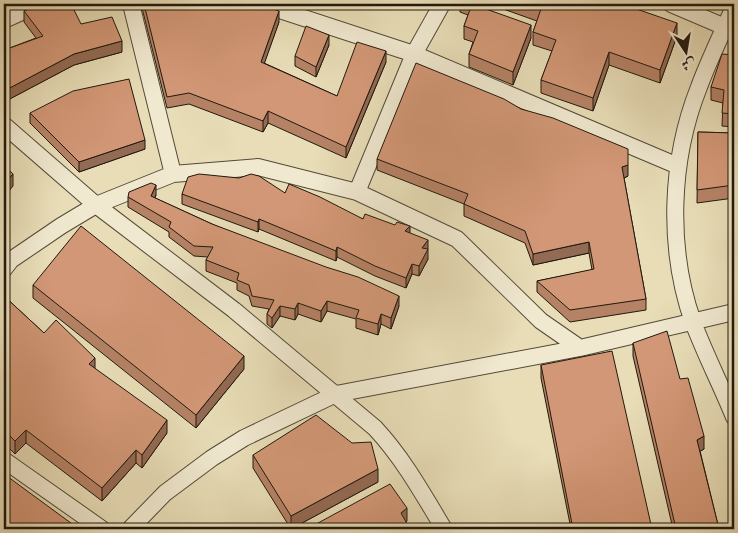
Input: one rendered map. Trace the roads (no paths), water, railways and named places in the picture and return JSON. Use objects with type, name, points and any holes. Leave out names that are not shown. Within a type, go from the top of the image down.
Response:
[{"type":"street","points":[[4,20],[38,4]]},
{"type":"street","points":[[131,4],[173,174]]},
{"type":"street","points":[[261,4],[414,54],[678,166]]},
{"type":"street","points":[[357,192],[414,54],[442,4]]},
{"type":"street","points":[[671,4],[725,27]]},
{"type":"street","points":[[734,7],[698,88],[678,166],[675,232],[680,269],[693,321],[734,416]]},
{"type":"street","points":[[4,125],[96,205],[234,310],[375,428],[392,446],[444,529]]},
{"type":"street","points":[[4,269],[12,260],[61,226],[96,205],[173,174],[258,167],[357,192],[457,239],[541,321],[580,348]]},
{"type":"street","points":[[130,529],[166,493],[212,458],[244,438],[336,394],[580,348],[734,312]]},
{"type":"street","points":[[4,460],[102,529]]}]
